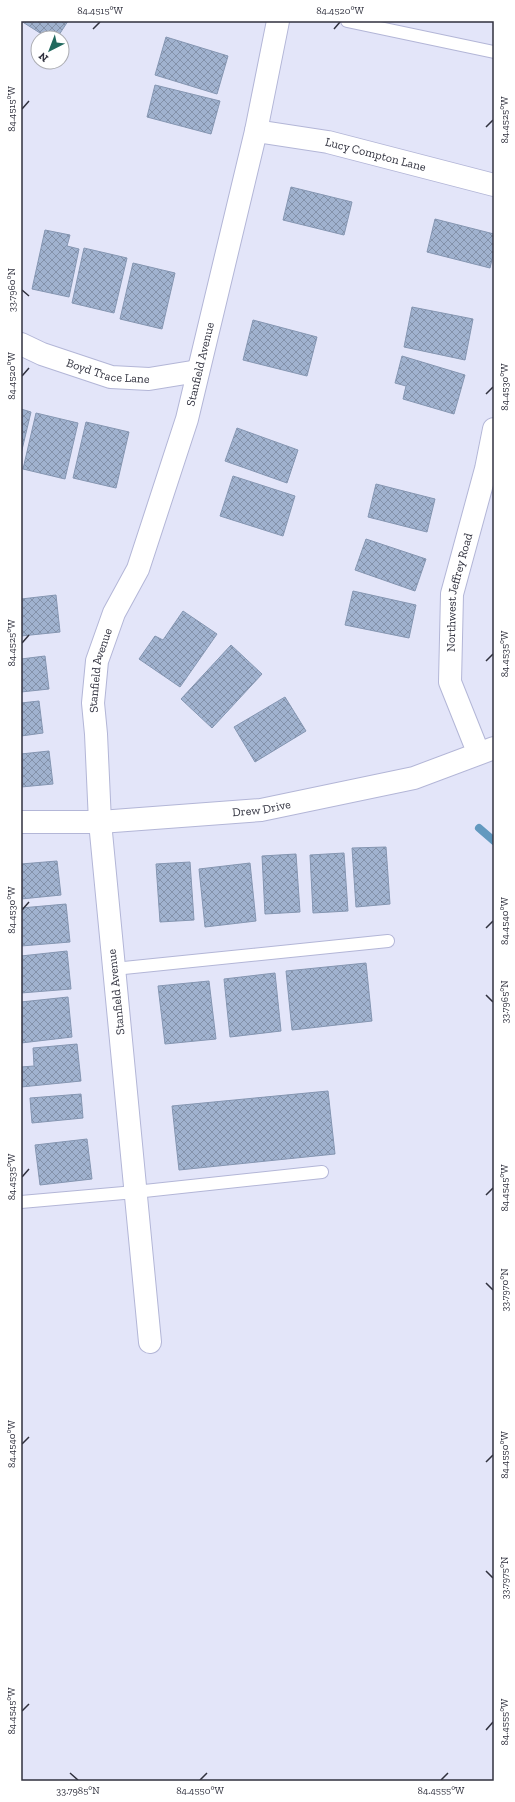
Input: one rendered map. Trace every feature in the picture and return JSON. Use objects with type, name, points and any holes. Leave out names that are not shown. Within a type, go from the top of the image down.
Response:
[{"type":"street","name":"Stanfield Avenue","points":[[150,1342],[100,822],[93,702],[97,662],[114,613],[138,569],[187,419],[256,132],[278,21]]},
{"type":"street","name":"Lucy Compton Lane","points":[[256,132],[328,142],[494,185]]},
{"type":"street","name":"Boyd Trace Lane","points":[[21,344],[42,354],[111,377],[148,379],[198,372]]},
{"type":"street","name":"Northwest Jeffrey Road","points":[[486,750],[450,682],[452,594],[486,469],[494,430]]},
{"type":"street","name":"Drew Drive","points":[[21,822],[100,822],[261,810],[414,778],[486,750]]},
{"type":"lane","points":[[347,21],[494,52]]},
{"type":"lane","points":[[114,969],[388,941]]},
{"type":"lane","points":[[21,1202],[135,1192],[322,1172]]},
{"type":"building","points":[[21,21],[68,21],[62,30],[35,30]]},
{"type":"building","points":[[166,37],[228,56],[217,94],[155,75]]},
{"type":"building","points":[[155,85],[220,101],[211,134],[147,117]]},
{"type":"building","points":[[291,187],[352,202],[344,235],[283,220]]},
{"type":"building","points":[[435,219],[494,234],[494,251],[490,268],[427,252]]},
{"type":"building","points":[[45,230],[70,235],[67,246],[79,249],[69,297],[32,289]]},
{"type":"building","points":[[84,248],[127,258],[114,313],[72,303]]},
{"type":"building","points":[[133,263],[175,273],[162,329],[120,319]]},
{"type":"building","points":[[412,307],[473,319],[465,360],[404,347]]},
{"type":"building","points":[[253,320],[317,337],[307,376],[243,360]]},
{"type":"building","points":[[402,356],[465,375],[454,414],[403,399],[406,386],[395,383]]},
{"type":"building","points":[[21,409],[31,412],[21,454]]},
{"type":"building","points":[[36,413],[78,423],[65,479],[23,469]]},
{"type":"building","points":[[86,422],[129,432],[116,488],[73,478]]},
{"type":"building","points":[[237,428],[298,450],[287,483],[225,461]]},
{"type":"building","points":[[233,476],[295,496],[283,536],[220,516]]},
{"type":"building","points":[[376,484],[435,499],[427,532],[368,517]]},
{"type":"building","points":[[366,539],[426,559],[415,591],[355,570]]},
{"type":"building","points":[[353,591],[416,605],[409,638],[345,625]]},
{"type":"building","points":[[56,595],[60,632],[21,636],[21,599]]},
{"type":"building","points":[[183,611],[217,634],[180,687],[139,659],[155,636],[163,640]]},
{"type":"building","points":[[231,645],[262,674],[212,728],[181,699]]},
{"type":"building","points":[[45,656],[49,689],[21,692],[21,659]]},
{"type":"building","points":[[285,697],[306,731],[255,762],[234,727]]},
{"type":"building","points":[[39,701],[43,733],[21,736],[21,703]]},
{"type":"building","points":[[49,751],[53,784],[21,787],[21,754]]},
{"type":"building","points":[[386,847],[390,904],[356,907],[352,848]]},
{"type":"building","points":[[344,853],[348,911],[313,913],[310,855]]},
{"type":"building","points":[[296,854],[300,912],[265,914],[262,856]]},
{"type":"building","points":[[57,861],[61,895],[21,899],[21,864]]},
{"type":"building","points":[[190,862],[194,920],[160,922],[156,864]]},
{"type":"building","points":[[250,863],[256,921],[205,927],[199,869]]},
{"type":"building","points":[[66,904],[70,942],[21,946],[21,908]]},
{"type":"building","points":[[67,951],[71,989],[21,993],[21,956]]},
{"type":"building","points":[[366,963],[372,1021],[292,1030],[286,971]]},
{"type":"building","points":[[275,973],[281,1031],[230,1037],[224,979]]},
{"type":"building","points":[[209,981],[216,1039],[165,1044],[158,986]]},
{"type":"building","points":[[68,997],[72,1037],[21,1043],[21,1002]]},
{"type":"building","points":[[77,1044],[81,1081],[21,1087],[21,1067],[34,1066],[33,1048]]},
{"type":"building","points":[[328,1091],[335,1154],[179,1170],[172,1106]]},
{"type":"building","points":[[81,1094],[83,1118],[32,1123],[30,1098]]},
{"type":"building","points":[[87,1139],[92,1179],[40,1185],[35,1145]]},
{"type":"waterway","points":[[479,828],[494,841]]}]
